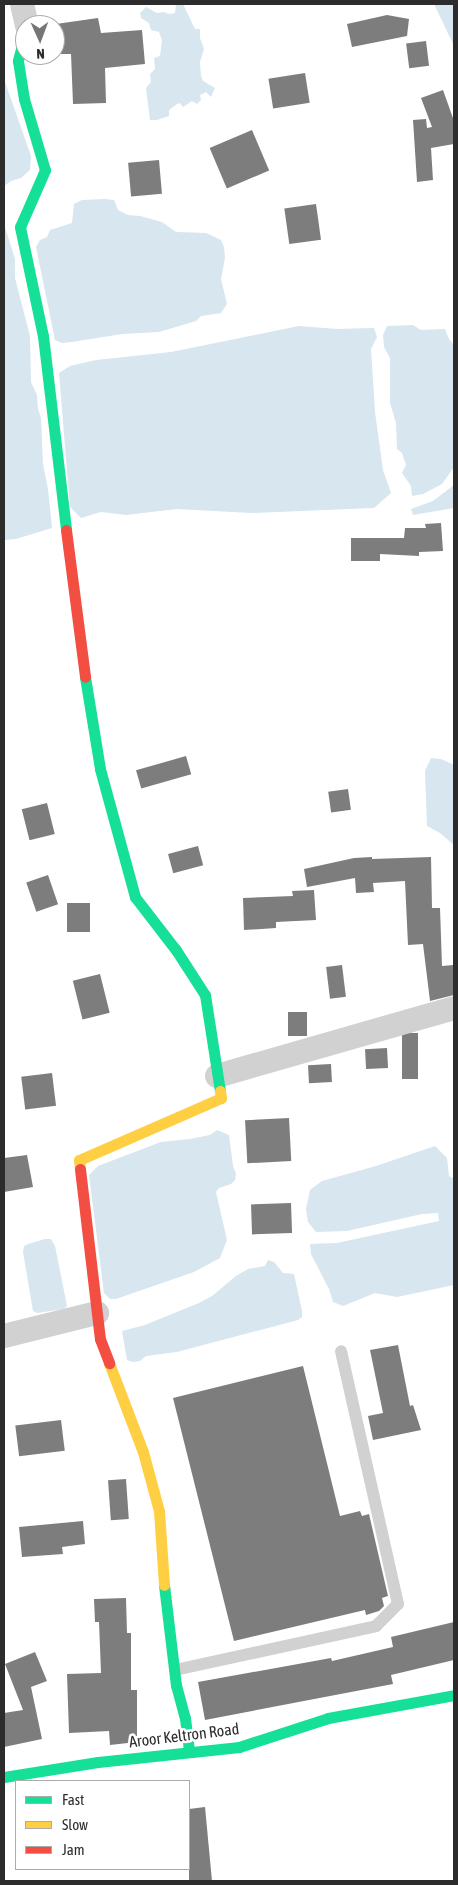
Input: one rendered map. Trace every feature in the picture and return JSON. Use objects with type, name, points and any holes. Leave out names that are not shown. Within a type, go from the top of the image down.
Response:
[{"type":"street","points":[[19,65],[24,99],[45,170],[20,228],[43,336],[81,652],[100,769],[134,897],[176,950],[204,995],[220,1098],[79,1160],[100,1339],[143,1452],[159,1512],[165,1592],[175,1670],[189,1752]]},
{"type":"street","points":[[217,1076],[454,1008]]},
{"type":"street","points":[[4,1336],[97,1313]]},
{"type":"street","name":"Aroor Keltron Road","points":[[4,1777],[62,1767],[239,1747],[328,1718],[454,1695]]},
{"type":"lane","points":[[175,1670],[376,1626],[398,1604],[341,1351]]},
{"type":"shaded area","points":[[176,4],[183,4],[195,29],[200,29],[200,38],[204,49],[200,62],[201,76],[203,81],[215,88],[211,97],[206,92],[200,95],[201,100],[197,104],[192,101],[183,107],[180,103],[177,104],[169,110],[169,116],[150,120],[146,88],[151,82],[150,74],[155,69],[154,58],[160,56],[162,40],[159,32],[151,30],[149,23],[141,18],[140,13],[146,7],[157,13],[175,13]]},
{"type":"shaded area","points":[[434,4],[454,4],[454,46]]},
{"type":"shaded area","points":[[4,79],[31,156],[30,170],[21,178],[11,181],[4,186]]},
{"type":"shaded area","points":[[82,200],[114,200],[118,210],[128,215],[162,222],[176,232],[206,233],[221,240],[225,258],[221,279],[227,304],[221,313],[201,316],[196,321],[159,332],[122,334],[62,343],[55,340],[36,247],[40,240],[47,237],[50,230],[72,223],[74,204]]},
{"type":"shaded area","points":[[4,224],[15,259],[15,278],[30,336],[31,382],[37,395],[41,418],[43,464],[52,528],[16,539],[4,540]]},
{"type":"shaded area","points":[[413,325],[421,330],[445,329],[454,345],[454,467],[442,484],[423,494],[412,496],[411,486],[402,473],[406,465],[402,453],[397,449],[396,423],[390,403],[390,358],[384,347],[383,335],[387,326]]},
{"type":"shaded area","points":[[299,326],[337,329],[374,328],[377,337],[371,349],[375,412],[383,470],[391,493],[374,508],[251,513],[177,509],[126,515],[101,512],[81,518],[70,507],[59,373],[70,366],[96,360],[171,352]]},
{"type":"shaded area","points":[[454,485],[454,508],[413,515],[411,509],[433,501]]},
{"type":"shaded area","points":[[431,758],[441,759],[454,765],[454,845],[440,833],[427,826],[425,771]]},
{"type":"shaded area","points":[[217,1130],[229,1135],[233,1166],[236,1174],[235,1180],[231,1184],[219,1188],[216,1192],[227,1240],[220,1258],[194,1272],[116,1299],[110,1299],[104,1293],[89,1175],[98,1166],[161,1142],[210,1135]]},
{"type":"shaded area","points":[[435,1146],[447,1158],[449,1176],[454,1179],[454,1285],[397,1297],[375,1293],[343,1306],[333,1302],[329,1289],[311,1254],[310,1244],[337,1243],[439,1221],[438,1213],[422,1214],[347,1231],[316,1232],[308,1222],[306,1209],[310,1190],[322,1181],[376,1166]]},
{"type":"shaded area","points":[[45,1239],[51,1239],[55,1246],[67,1306],[64,1309],[37,1313],[33,1311],[23,1252],[24,1246]]},
{"type":"shaded area","points":[[268,1260],[274,1262],[283,1273],[294,1274],[302,1311],[302,1317],[298,1320],[177,1352],[146,1356],[140,1361],[133,1362],[127,1360],[122,1331],[145,1325],[199,1303],[212,1296],[236,1276],[248,1269],[265,1266]]},
{"type":"building","points":[[387,15],[409,19],[407,36],[352,47],[347,24]]},
{"type":"building","points":[[98,18],[101,33],[142,30],[145,64],[105,68],[106,103],[73,104],[71,54],[65,54],[65,23]]},
{"type":"building","points":[[426,41],[429,66],[409,68],[406,43]]},
{"type":"building","points":[[305,73],[310,103],[273,108],[268,79]]},
{"type":"building","points":[[443,90],[454,121],[454,144],[431,148],[433,180],[417,182],[413,120],[426,119],[427,128],[432,127],[421,98]]},
{"type":"building","points":[[252,130],[269,171],[227,188],[210,148]]},
{"type":"building","points":[[159,160],[162,194],[131,197],[128,163]]},
{"type":"building","points":[[316,204],[321,240],[289,244],[284,208]]},
{"type":"building","points":[[441,523],[443,551],[419,552],[419,556],[380,554],[380,561],[351,561],[351,538],[404,538],[405,528],[426,528],[425,524]]},
{"type":"building","points":[[186,756],[191,774],[141,789],[136,770]]},
{"type":"building","points":[[348,789],[351,810],[331,813],[328,792]]},
{"type":"building","points":[[47,803],[55,834],[30,840],[22,809]]},
{"type":"building","points":[[198,846],[203,865],[173,873],[168,854]]},
{"type":"building","points":[[372,857],[372,859],[431,857],[432,908],[440,908],[442,966],[453,965],[454,995],[430,1001],[423,944],[408,945],[405,881],[373,883],[374,892],[356,893],[355,878],[307,887],[304,869],[354,858]]},
{"type":"building","points":[[48,875],[58,904],[36,912],[26,882]]},
{"type":"building","points":[[314,890],[316,920],[276,922],[276,928],[244,930],[243,898],[293,896],[292,891]]},
{"type":"building","points":[[67,903],[90,903],[90,932],[67,932]]},
{"type":"building","points":[[342,965],[346,997],[330,999],[326,967]]},
{"type":"building","points":[[100,974],[110,1013],[83,1020],[73,981]]},
{"type":"building","points":[[288,1012],[307,1012],[307,1036],[288,1036]]},
{"type":"building","points":[[402,1033],[418,1033],[418,1079],[402,1079]]},
{"type":"building","points":[[387,1048],[388,1068],[366,1069],[365,1049]]},
{"type":"building","points":[[331,1064],[332,1082],[309,1083],[308,1065]]},
{"type":"building","points":[[52,1073],[56,1106],[25,1110],[21,1077]]},
{"type":"building","points":[[289,1118],[291,1161],[247,1163],[245,1120]]},
{"type":"building","points":[[27,1155],[33,1187],[4,1192],[4,1158]]},
{"type":"building","points":[[291,1203],[292,1233],[252,1234],[251,1204]]},
{"type":"building","points":[[398,1345],[410,1406],[413,1405],[421,1430],[373,1440],[368,1416],[383,1413],[370,1350]]},
{"type":"building","points":[[303,1366],[340,1516],[360,1511],[362,1516],[369,1514],[388,1596],[382,1598],[384,1606],[379,1611],[366,1615],[365,1610],[234,1641],[173,1398]]},
{"type":"building","points":[[61,1420],[65,1451],[19,1456],[15,1426]]},
{"type":"building","points":[[126,1479],[129,1519],[111,1520],[108,1480]]},
{"type":"building","points":[[83,1521],[85,1544],[62,1547],[63,1554],[22,1557],[19,1527]]},
{"type":"building","points":[[126,1598],[127,1633],[131,1633],[131,1690],[137,1690],[137,1742],[110,1745],[109,1731],[69,1733],[67,1674],[101,1673],[99,1622],[95,1622],[94,1599]]},
{"type":"building","points":[[454,1622],[454,1660],[391,1675],[393,1684],[205,1720],[198,1682],[331,1658],[332,1661],[393,1647],[391,1637]]},
{"type":"building","points":[[35,1652],[47,1681],[31,1687],[42,1739],[4,1747],[4,1713],[23,1710],[5,1664]]},
{"type":"building","points":[[205,1807],[212,1881],[189,1881],[190,1809]]},
{"type":"traffic: fast","points":[[19,65],[24,99],[45,170],[20,227],[43,336],[66,530]]},
{"type":"traffic: fast","points":[[85,677],[100,769],[135,897],[176,950],[205,995],[220,1091]]},
{"type":"traffic: fast","points":[[164,1585],[176,1685],[185,1718],[189,1752]]},
{"type":"traffic: fast","points":[[4,1777],[98,1762],[239,1747],[328,1718],[454,1695]]},
{"type":"traffic: slow","points":[[80,1169],[79,1160],[221,1098],[220,1091]]},
{"type":"traffic: slow","points":[[109,1363],[143,1452],[159,1511],[164,1585]]},
{"type":"traffic: jam","points":[[66,530],[85,677]]},
{"type":"traffic: jam","points":[[80,1169],[100,1339],[109,1363]]}]
